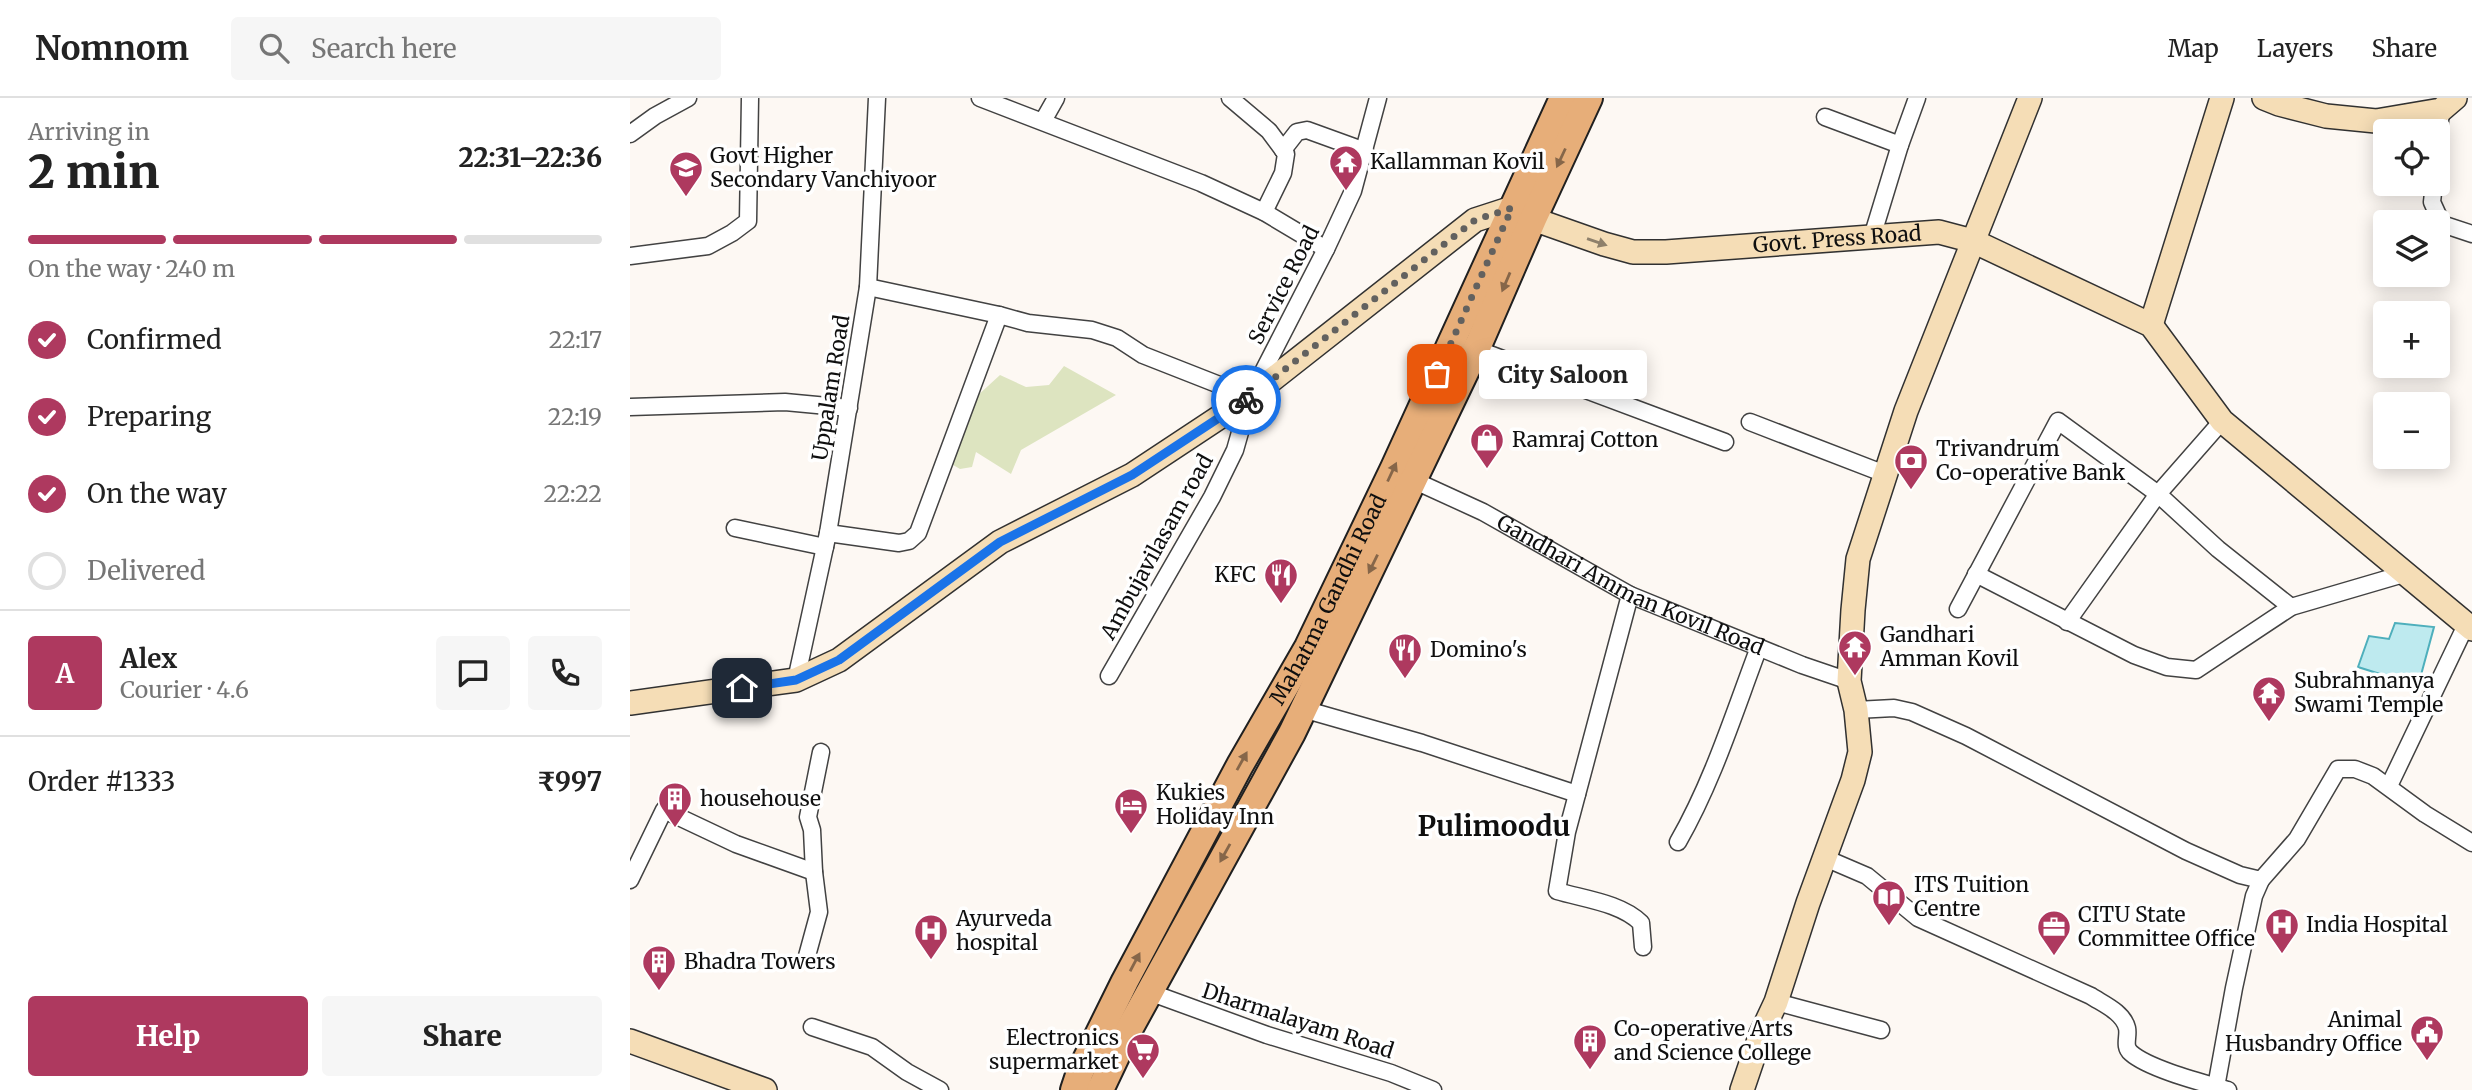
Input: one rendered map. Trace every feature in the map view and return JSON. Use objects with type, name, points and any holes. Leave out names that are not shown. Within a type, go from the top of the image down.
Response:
[{"type":"main road","name":"Mahatma Gandhi Road","points":[[1100,1090],[1149,992],[1303,709],[1476,349],[1563,98]]},
{"type":"main road","name":"Mahatma Gandhi Road","points":[[1074,1090],[1103,1022],[1240,765],[1308,647],[1522,213],[1589,98]]},
{"type":"street","points":[[630,134],[655,116],[688,98]]},
{"type":"street","points":[[630,256],[708,246],[732,233],[748,220],[750,98]]},
{"type":"street","name":"Uppalam Road","points":[[796,680],[827,540],[869,287],[877,98]]},
{"type":"street","points":[[980,98],[1201,183],[1264,212],[1326,249]]},
{"type":"street","points":[[1043,121],[1056,98]]},
{"type":"street","points":[[1230,98],[1269,131],[1283,150],[1287,162],[1264,212]]},
{"type":"street","name":"Service Road","points":[[1250,397],[1353,191],[1378,98]]},
{"type":"street","points":[[1872,237],[1917,98]]},
{"type":"street","points":[[1742,1090],[1761,1034],[1776,1002],[1853,780],[1860,752],[1856,710],[1849,681],[1858,559],[1906,411],[2030,98]]},
{"type":"street","points":[[2222,98],[2151,325],[2222,421],[2469,627],[2389,786]]},
{"type":"street","points":[[2264,98],[2326,116],[2376,121],[2448,104]]},
{"type":"street","points":[[1825,117],[1900,145]]},
{"type":"street","points":[[1283,150],[1297,132],[1307,130],[1365,151]]},
{"type":"street","points":[[2433,196],[2432,202],[2442,224],[2472,234]]},
{"type":"street","points":[[630,703],[796,680],[839,660],[1000,542],[1132,475],[1250,397],[1475,220],[1522,213]]},
{"type":"street","name":"Govt. Press Road","points":[[1522,213],[1604,244],[1633,251],[1666,252],[1939,232],[1973,241],[2151,325]]},
{"type":"street","points":[[869,287],[1028,323],[1092,330],[1117,338],[1143,355],[1250,397]]},
{"type":"street","points":[[735,528],[827,540],[899,543],[909,541],[918,533],[999,315]]},
{"type":"street","points":[[1476,349],[1725,442]]},
{"type":"street","name":"Ambujavilasam road","points":[[1109,676],[1212,497],[1235,450],[1250,397]]},
{"type":"street","points":[[630,407],[785,402],[849,408]]},
{"type":"street","points":[[1958,609],[2058,421],[2158,494],[2218,550],[2291,607]]},
{"type":"street","points":[[2067,622],[2158,494],[2222,421]]},
{"type":"street","points":[[1750,422],[1885,474]]},
{"type":"street","name":"Gandhari Amman Kovil Road","points":[[1413,480],[1483,512],[1630,595],[1802,665],[1849,681]]},
{"type":"street","points":[[1976,574],[2134,655],[2167,667],[2196,670],[2291,607],[2407,573]]},
{"type":"street","points":[[1630,595],[1567,832],[1557,891],[1619,908],[1635,917],[1642,923],[1643,947]]},
{"type":"street","points":[[1678,842],[1694,814],[1710,776],[1759,647]]},
{"type":"street","points":[[1856,710],[1894,708],[1912,712],[1966,736],[2186,852],[2241,875],[2261,880]]},
{"type":"street","points":[[1303,709],[1422,743],[1577,794]]},
{"type":"street","points":[[807,956],[819,912],[808,817],[821,752]]},
{"type":"street","points":[[1825,858],[1867,876],[1918,918],[2091,996],[2121,1016],[2127,1027],[2126,1045],[2131,1053],[2150,1064],[2222,1088],[2234,988],[2254,896],[2261,880],[2297,839],[2338,769],[2355,769],[2389,786],[2426,814],[2472,843]]},
{"type":"street","points":[[630,880],[664,810],[736,845],[814,872]]},
{"type":"street","name":"Dharmalayam Road","points":[[1149,992],[1267,1035],[1391,1073],[1433,1090]]},
{"type":"street","points":[[1776,1002],[1881,1030]]},
{"type":"street","points":[[812,1027],[872,1047],[907,1072],[940,1090]]},
{"type":"street","points":[[630,1041],[765,1090]]},
{"type":"green space","points":[[1064,366],[1116,395],[1021,450],[1011,474],[976,452],[972,467],[960,469],[948,462],[976,397],[1000,375],[1026,387],[1049,385]]},
{"type":"water","points":[[2395,623],[2434,627],[2418,686],[2358,667],[2369,636],[2389,639]]},
{"type":"way so far","points":[[1246,400],[1475,220],[1512,208],[1437,374]]},
{"type":"place","name":"Kallamman Kovil","points":[[1346,192]]},
{"type":"place","name":"Govt Higher Secondary Vanchiyoor","points":[[686,198]]},
{"type":"place","name":"City Saloon","points":[[1437,374]]},
{"type":"place","name":"Ramraj Cotton","points":[[1487,470]]},
{"type":"place","name":"Trivandrum Co-operative Bank","points":[[1911,491]]},
{"type":"place","name":"KFC","points":[[1281,605]]},
{"type":"place","name":"Gandhari Amman Kovil","points":[[1855,677]]},
{"type":"place","name":"Domino's","points":[[1405,680]]},
{"type":"place","name":"Subrahmanya Swami Temple","points":[[2269,723]]},
{"type":"place","name":"househouse","points":[[675,829]]},
{"type":"place","name":"Kukies Holiday Inn","points":[[1131,835]]},
{"type":"place","name":"ITS Tuition Centre","points":[[1889,927]]},
{"type":"place","name":"India Hospital","points":[[2282,955]]},
{"type":"place","name":"CITU State Committee Office","points":[[2054,957]]},
{"type":"place","name":"Ayurveda hospital","points":[[931,961]]},
{"type":"place","name":"Bhadra Towers","points":[[659,992]]},
{"type":"place","name":"Animal Husbandry Office","points":[[2427,1062]]},
{"type":"place","name":"Co-operative Arts and Science College","points":[[1590,1071]]},
{"type":"place","name":"Electronics supermarket","points":[[1143,1080]]},
{"type":"district","name":"Pulimoodu","points":[[1494,826]]},
{"type":"route","points":[[742,688],[796,680],[839,660],[1000,542],[1132,475],[1246,400]]}]
